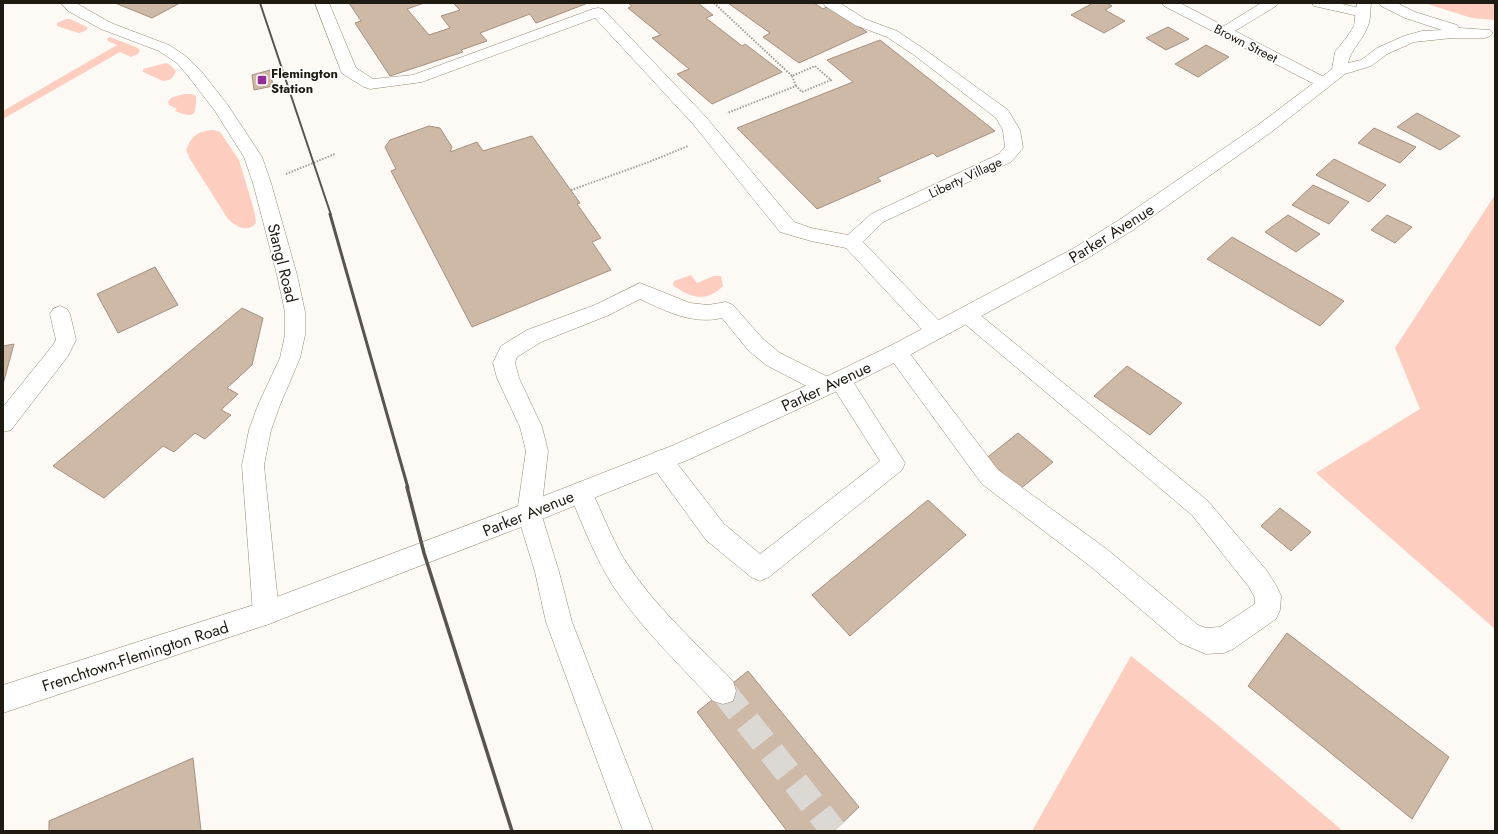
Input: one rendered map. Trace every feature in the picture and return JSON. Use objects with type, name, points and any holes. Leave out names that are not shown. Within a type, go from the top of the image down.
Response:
[{"type":"main road","name":"Stangl Road","points":[[69,3],[73,8],[106,26],[164,48],[174,53],[182,60],[195,74],[221,108],[253,157],[262,183],[287,275],[295,312],[295,335],[290,358],[269,405],[260,430],[254,464],[266,613]]},
{"type":"main road","points":[[322,3],[349,71],[370,84],[416,79],[598,12],[702,123],[787,227],[815,236],[852,242],[936,331]]},
{"type":"main road","name":"Liberty Village","points":[[830,3],[860,22],[892,34],[919,52],[1002,114],[1010,124],[1013,135],[1014,148],[1006,158],[877,218],[852,242]]},
{"type":"main road","name":"Brown Street","points":[[1169,3],[1324,83]]},
{"type":"main road","points":[[1224,32],[1270,3]]},
{"type":"main road","points":[[1319,3],[1364,8],[1361,26],[1354,39],[1343,52],[1339,71]]},
{"type":"main road","points":[[1386,3],[1410,15],[1438,25],[1490,34]]},
{"type":"main road","name":"Parker Avenue","points":[[266,613],[529,513],[661,460],[833,383],[897,352],[1031,281],[1126,225],[1264,129],[1339,71],[1366,63],[1382,51],[1406,40],[1422,36],[1452,33],[1490,34]]},
{"type":"main road","points":[[638,831],[559,622],[547,572],[529,513],[537,451],[531,427],[508,378],[504,363],[508,352],[534,336],[602,310],[640,290],[688,311],[708,313],[726,310],[756,345],[773,359],[833,383],[894,463],[760,569],[715,532],[661,460]]},
{"type":"main road","points":[[3,423],[61,350],[66,340],[60,314]]},
{"type":"main road","points":[[897,352],[990,477],[1099,558],[1189,634],[1206,641],[1224,640],[1268,610],[1268,596],[1258,579],[1200,508],[967,315]]},
{"type":"main road","points":[[581,492],[595,528],[611,559],[630,590],[723,691]]},
{"type":"main road","name":"Frenchtown-Flemington Road","points":[[3,698],[266,613]]},
{"type":"path","points":[[714,3],[792,76],[796,86],[802,92],[831,80],[815,66],[792,76]]},
{"type":"path","points":[[571,190],[692,145],[681,131],[796,86]]},
{"type":"path","points":[[262,183],[335,154]]},
{"type":"shaded area","points":[[1424,3],[1495,3],[1495,20],[1472,18]]},
{"type":"shaded area","points":[[70,19],[87,27],[87,30],[79,33],[57,26],[57,23]]},
{"type":"shaded area","points":[[110,37],[136,47],[140,50],[138,54],[131,57],[120,52],[3,119],[3,111],[117,45],[108,41],[107,39]]},
{"type":"shaded area","points":[[166,63],[176,71],[173,77],[168,80],[163,81],[143,72],[143,69]]},
{"type":"shaded area","points":[[184,94],[192,94],[196,96],[196,108],[193,114],[187,115],[175,111],[177,109],[169,105],[168,102],[171,98]]},
{"type":"shaded area","points":[[214,130],[220,132],[239,160],[254,210],[256,223],[249,228],[242,228],[228,219],[190,159],[186,150],[193,137],[204,131]]},
{"type":"shaded area","points":[[1495,195],[1495,629],[1316,473],[1420,409],[1395,348]]},
{"type":"shaded area","points":[[691,275],[697,283],[714,276],[721,276],[723,286],[710,295],[698,297],[692,296],[673,285],[674,281]]},
{"type":"shaded area","points":[[1131,656],[1214,722],[1343,831],[1032,831]]},
{"type":"building","points":[[115,3],[180,3],[152,18]]},
{"type":"building","points":[[349,3],[424,3],[407,9],[429,35],[450,28],[441,16],[460,10],[453,3],[588,3],[536,23],[530,14],[480,33],[487,41],[461,50],[463,52],[390,76],[355,23],[361,21]]},
{"type":"building","points":[[628,3],[698,3],[713,15],[706,18],[742,46],[745,44],[782,72],[712,104],[677,74],[689,69],[652,38],[661,35],[628,8],[632,6]]},
{"type":"building","points":[[728,3],[814,3],[823,9],[828,6],[867,32],[799,63],[763,37],[770,33]]},
{"type":"building","points":[[1093,3],[1107,3],[1112,6],[1105,10],[1125,21],[1104,33],[1071,15]]},
{"type":"building","points":[[1168,27],[1189,39],[1166,50],[1146,38]]},
{"type":"building","points":[[880,40],[995,131],[937,157],[933,153],[877,178],[881,181],[817,209],[737,128],[853,82],[827,60]]},
{"type":"building","points":[[1206,45],[1229,57],[1198,77],[1175,64]]},
{"type":"building","name":"Flemington Station","points":[[270,70],[273,86],[254,90],[252,75]]},
{"type":"building","points":[[1417,113],[1460,136],[1440,150],[1397,127]]},
{"type":"building","points":[[429,126],[440,128],[452,147],[450,152],[477,142],[483,151],[532,136],[580,203],[577,204],[601,238],[592,242],[611,270],[472,327],[391,171],[396,169],[385,147],[390,140]]},
{"type":"building","points":[[1374,128],[1416,147],[1400,163],[1358,143]]},
{"type":"building","points":[[1334,159],[1386,185],[1369,202],[1316,175]]},
{"type":"building","points":[[1313,185],[1349,202],[1329,224],[1292,205]]},
{"type":"building","points":[[1288,215],[1320,234],[1296,252],[1265,232]]},
{"type":"building","points":[[1387,215],[1412,227],[1395,243],[1371,230]]},
{"type":"building","points":[[1232,237],[1344,301],[1320,326],[1207,259]]},
{"type":"building","points":[[155,267],[178,305],[118,333],[97,294]]},
{"type":"building","points":[[242,308],[263,318],[252,365],[227,388],[238,394],[221,410],[231,415],[205,439],[195,433],[174,452],[163,446],[104,498],[53,466]]},
{"type":"building","points":[[14,344],[3,384],[3,346]]},
{"type":"building","points":[[1127,366],[1182,403],[1150,435],[1094,396]]},
{"type":"building","points":[[1018,433],[1053,462],[1019,490],[984,460]]},
{"type":"building","points":[[928,500],[966,535],[850,636],[812,595]]},
{"type":"building","points":[[1280,508],[1311,532],[1291,551],[1261,526]]},
{"type":"building","points":[[1287,633],[1449,757],[1412,819],[1248,686]]},
{"type":"building","points":[[748,671],[859,807],[834,831],[787,831],[697,712]]},
{"type":"building","points":[[193,758],[201,831],[49,831],[49,821]]},
{"type":"tunnel","points":[[723,691],[834,831]]},
{"type":"railway","points":[[260,3],[331,215]]},
{"type":"railway","points":[[330,214],[408,488]]},
{"type":"railway","points":[[407,487],[424,553],[512,831]]},
{"type":"place","name":"Flemington Station","points":[[262,80]]}]
